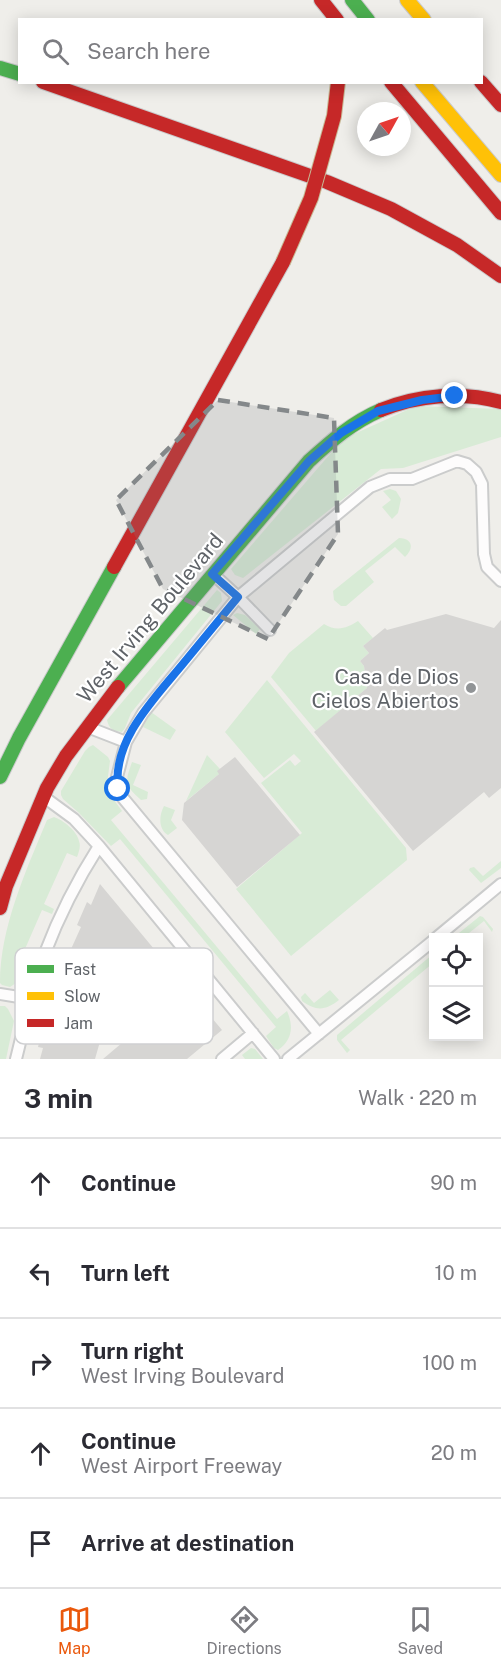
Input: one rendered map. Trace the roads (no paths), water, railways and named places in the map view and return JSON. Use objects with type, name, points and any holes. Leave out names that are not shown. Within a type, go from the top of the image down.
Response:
[{"type":"main road","points":[[321,0],[336,18]]},
{"type":"main road","points":[[344,18],[345,0]]},
{"type":"main road","points":[[352,0],[366,18]]},
{"type":"main road","points":[[406,0],[422,18]]},
{"type":"main road","points":[[0,68],[18,73]]},
{"type":"main road","points":[[49,84],[327,182],[391,210],[457,244],[501,276]]},
{"type":"main road","points":[[0,777],[55,672],[283,262],[311,198],[334,116],[338,84]]},
{"type":"main road","points":[[393,84],[501,213]]},
{"type":"main road","points":[[424,84],[501,175]]},
{"type":"main road","points":[[483,84],[501,105]]},
{"type":"main road","name":"West Irving Boulevard","points":[[0,908],[6,886],[44,797],[66,756],[124,679],[309,461],[341,433],[378,411],[438,397],[469,396],[501,402]]},
{"type":"lane","points":[[319,1034],[123,798],[118,789],[117,777],[126,742],[143,713],[238,597],[370,487],[390,479],[412,479],[457,461],[467,464],[476,472],[482,484],[484,554],[487,567],[501,581]]},
{"type":"lane","points":[[212,574],[270,630]]},
{"type":"lane","points":[[88,727],[126,742]]},
{"type":"lane","points":[[44,797],[74,819],[99,846],[183,948]]},
{"type":"lane","points":[[47,948],[81,875],[99,846]]},
{"type":"lane","points":[[442,933],[501,884]]},
{"type":"lane","points":[[288,1059],[429,944]]},
{"type":"lane","points":[[213,984],[274,1059]]},
{"type":"lane","points":[[0,994],[15,996]]},
{"type":"lane","points":[[222,1059],[253,1033]]},
{"type":"lane","points":[[16,1059],[20,1044]]},
{"type":"place","name":"Casa de Dios Cielos Abiertos","points":[[471,688]]}]
